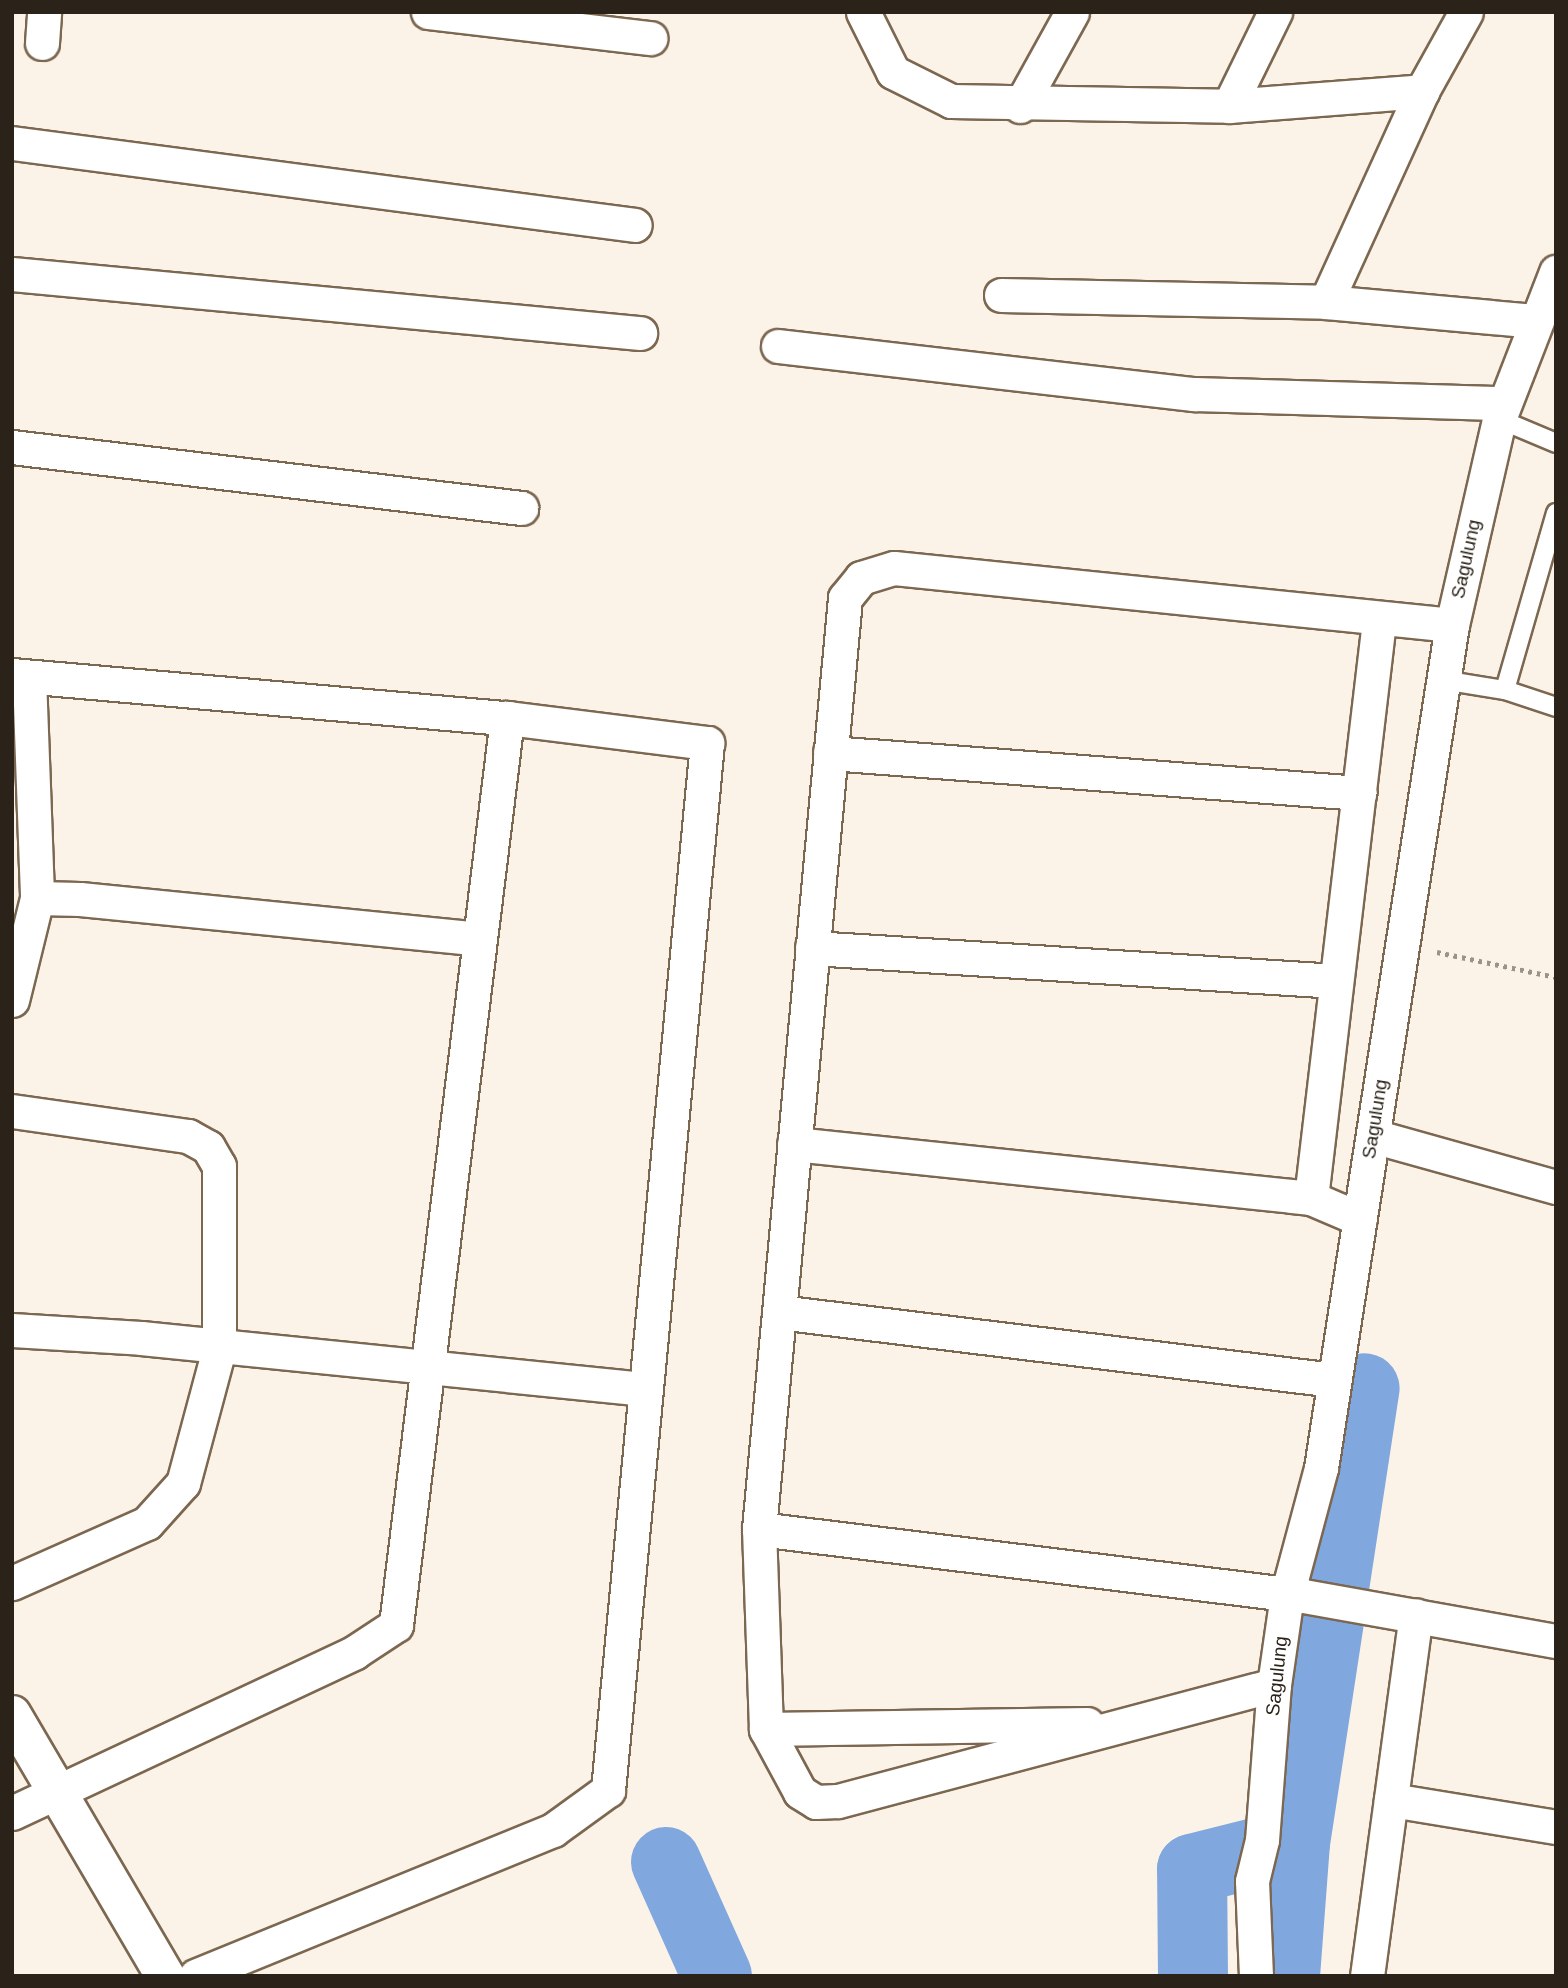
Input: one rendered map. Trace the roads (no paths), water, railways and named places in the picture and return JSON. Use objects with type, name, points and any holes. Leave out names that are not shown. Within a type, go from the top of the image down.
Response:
[{"type":"street","points":[[428,12],[650,38]]},
{"type":"street","points":[[1020,106],[1072,12]]},
{"type":"street","points":[[1229,106],[1275,12]]},
{"type":"street","points":[[1326,302],[1422,91],[1466,12]]},
{"type":"street","points":[[871,18],[893,72],[951,101],[1020,106],[1229,106],[1422,91]]},
{"type":"street","points":[[12,142],[635,225]]},
{"type":"street","name":"Sagulung","points":[[1256,1976],[1252,1881],[1262,1840],[1274,1685],[1321,1468],[1452,625],[1502,411],[1534,321],[1556,272]]},
{"type":"street","points":[[12,274],[640,333]]},
{"type":"street","points":[[1001,295],[1326,302],[1534,321]]},
{"type":"street","points":[[778,346],[1194,394],[1502,411]]},
{"type":"street","points":[[12,447],[522,508]]},
{"type":"street","points":[[1274,1685],[877,1793],[816,1802],[800,1792],[765,1729],[759,1529],[845,598],[861,578],[894,568],[1379,621],[1452,625]]},
{"type":"street","points":[[1311,1198],[1379,621]]},
{"type":"street","points":[[12,999],[37,898],[21,676],[507,718],[707,743],[608,1790],[553,1830],[196,1976]]},
{"type":"street","points":[[12,1813],[355,1652],[396,1625],[507,718]]},
{"type":"street","points":[[831,752],[1359,793]]},
{"type":"street","points":[[37,898],[94,900],[480,939]]},
{"type":"street","points":[[813,947],[1336,981]]},
{"type":"street","points":[[12,1111],[188,1136],[208,1147],[219,1166],[219,1349],[183,1483],[147,1523],[12,1583]]},
{"type":"street","points":[[1373,1136],[1556,1187]]},
{"type":"street","points":[[794,1144],[1311,1198],[1360,1219]]},
{"type":"street","points":[[779,1312],[1334,1380]]},
{"type":"street","points":[[12,1329],[141,1338],[219,1349],[645,1390]]},
{"type":"street","points":[[759,1529],[1374,1607],[1556,1641]]},
{"type":"street","points":[[1367,1976],[1416,1615]]},
{"type":"street","points":[[12,1715],[165,1976]]},
{"type":"street","points":[[765,1729],[1139,1723]]},
{"type":"street","points":[[1391,1800],[1556,1826]]},
{"type":"lane","points":[[1502,411],[1556,443]]},
{"type":"lane","points":[[1505,690],[1556,513]]},
{"type":"lane","points":[[1443,680],[1505,690],[1556,707]]},
{"type":"waterway","points":[[1295,1843],[1365,1388]]},
{"type":"waterway","points":[[1193,1976],[1192,1869],[1295,1843],[1285,1976]]},
{"type":"waterway","points":[[666,1862],[717,1976]]}]
